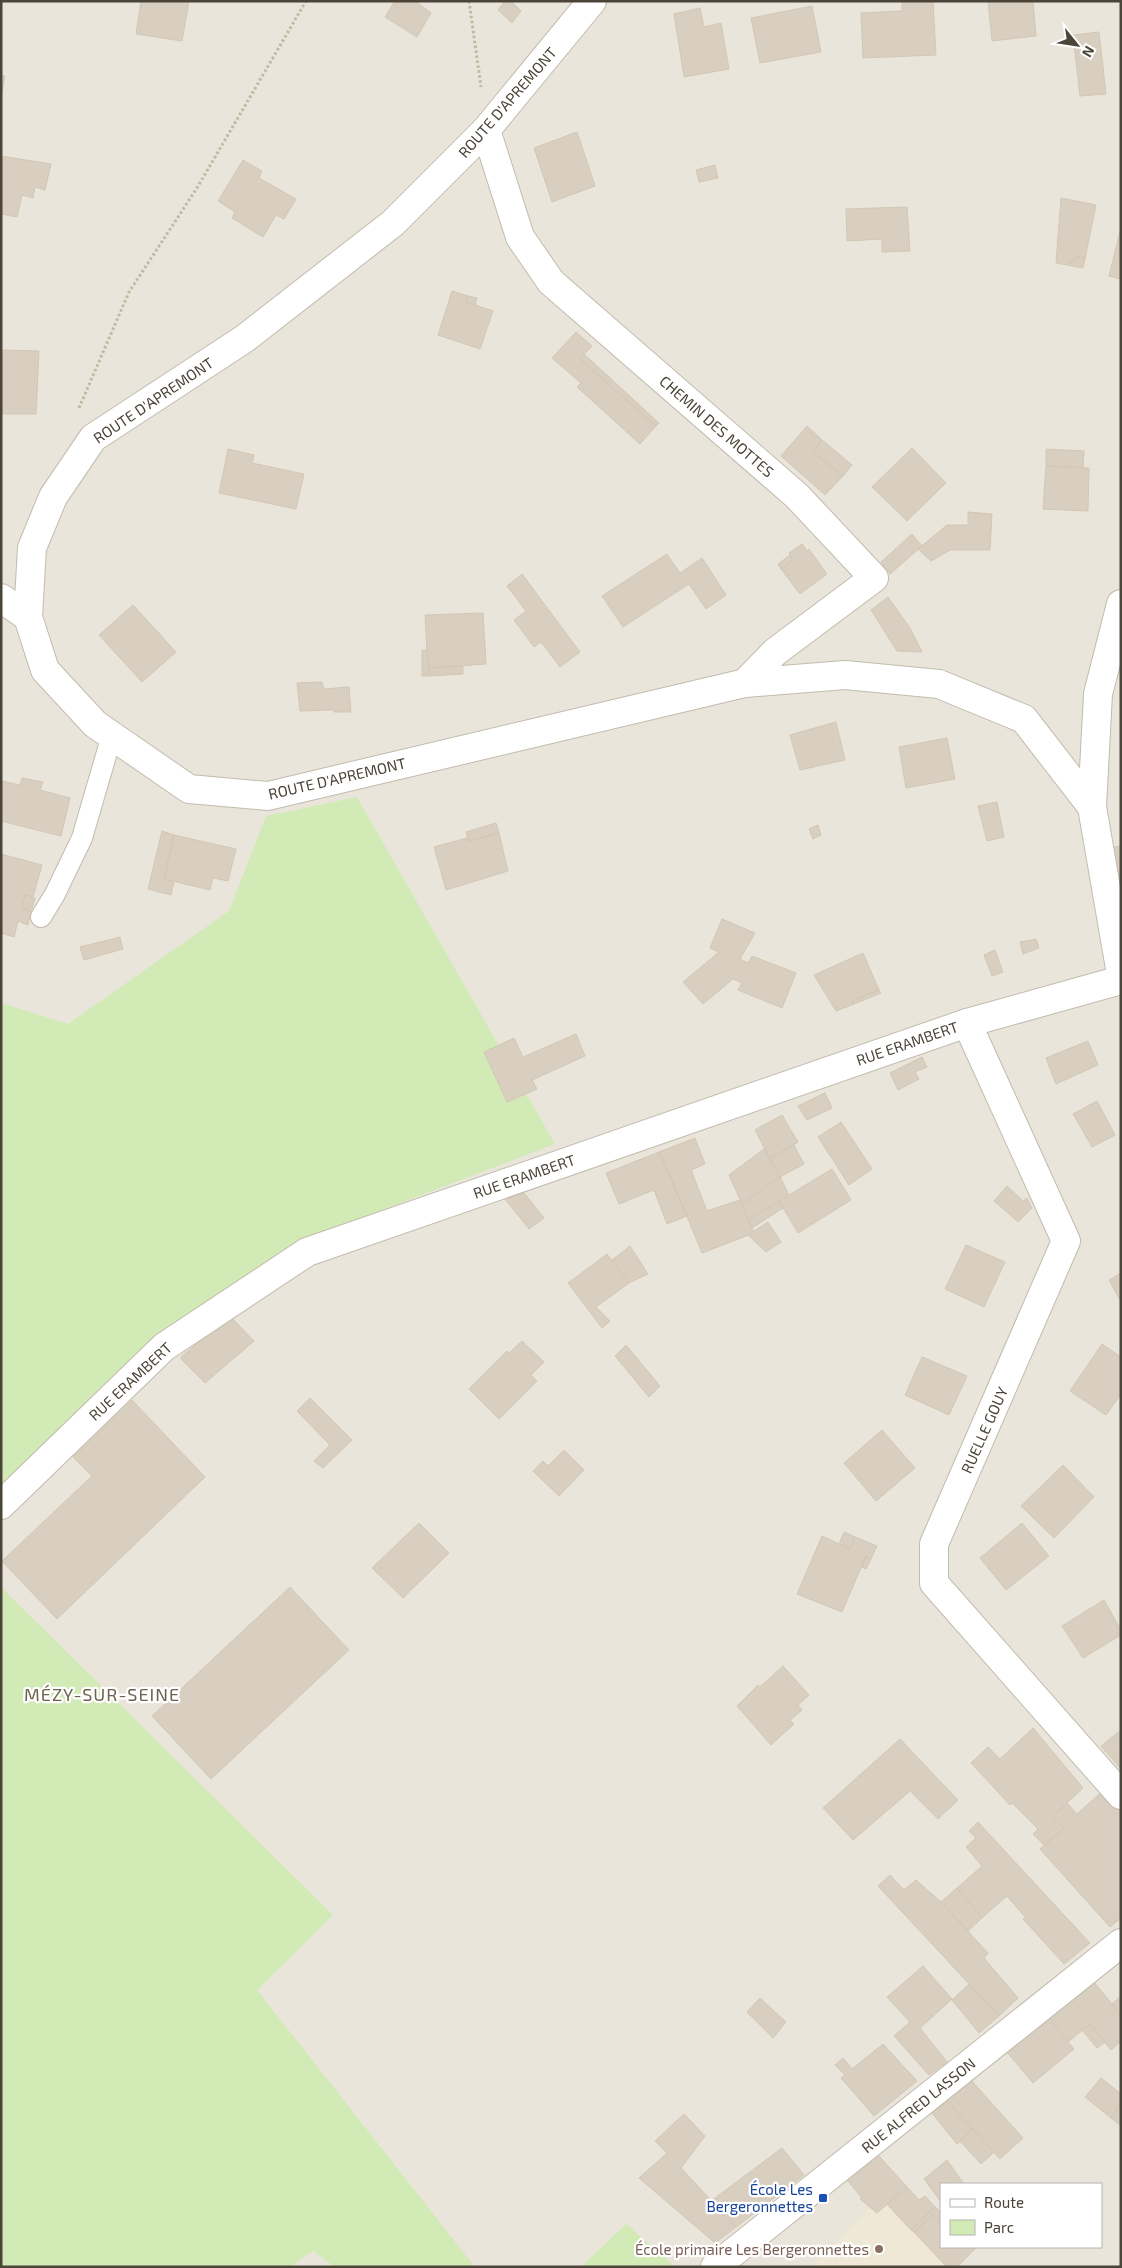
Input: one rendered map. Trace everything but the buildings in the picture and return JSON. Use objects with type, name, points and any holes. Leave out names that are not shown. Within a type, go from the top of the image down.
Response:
[{"type":"street","name":"ROUTE D'APREMONT","points":[[592,1],[486,130],[393,223],[244,339],[93,438],[53,497],[32,548],[28,617],[45,670],[95,724],[189,789],[268,796],[745,683],[845,675],[938,684],[1024,719],[1092,808],[1121,974]]},
{"type":"street","name":"CHEMIN DES MOTTES","points":[[486,130],[520,237],[551,282],[797,496],[874,578],[775,652],[745,683]]},
{"type":"street","points":[[1,598],[28,617]]},
{"type":"street","points":[[1092,808],[1098,694],[1121,604]]},
{"type":"street","name":"RUE ERAMBERT","points":[[1,1505],[164,1347],[307,1252],[967,1022],[1121,980]]},
{"type":"street","name":"RUELLE GOUY","points":[[967,1022],[1066,1241],[934,1544],[934,1583],[1121,1795]]},
{"type":"street","name":"RUE ALFRED LASSON","points":[[715,2267],[1121,1943]]},
{"type":"lane","points":[[41,917],[55,894],[82,838],[112,735]]},
{"type":"path","points":[[78,460],[72,424],[129,292],[197,188],[306,1]]},
{"type":"path","points":[[469,1],[486,130]]},
{"type":"shaded area","points":[[1,1],[1121,1],[1121,2267],[1,2267]]},
{"type":"shaded area","name":"École primaire Les Bergeronnettes","points":[[887,2204],[946,2265],[811,2267],[870,2207],[877,2212]]},
{"type":"green space","points":[[357,797],[555,1144],[298,1242],[1,1488],[1,1003],[68,1024],[229,911],[266,816]]},
{"type":"green space","points":[[1,1587],[333,1915],[257,1990],[475,2267],[335,2267],[313,2251],[290,2267],[1,2267]]},
{"type":"green space","points":[[626,2224],[673,2265],[581,2267]]},
{"type":"place","name":"École Les Bergeronnettes","points":[[823,2198]]},
{"type":"place","name":"École primaire Les Bergeronnettes","points":[[879,2249]]},
{"type":"district","name":"MÉZY-SUR-SEINE","points":[[102,1694]]}]
